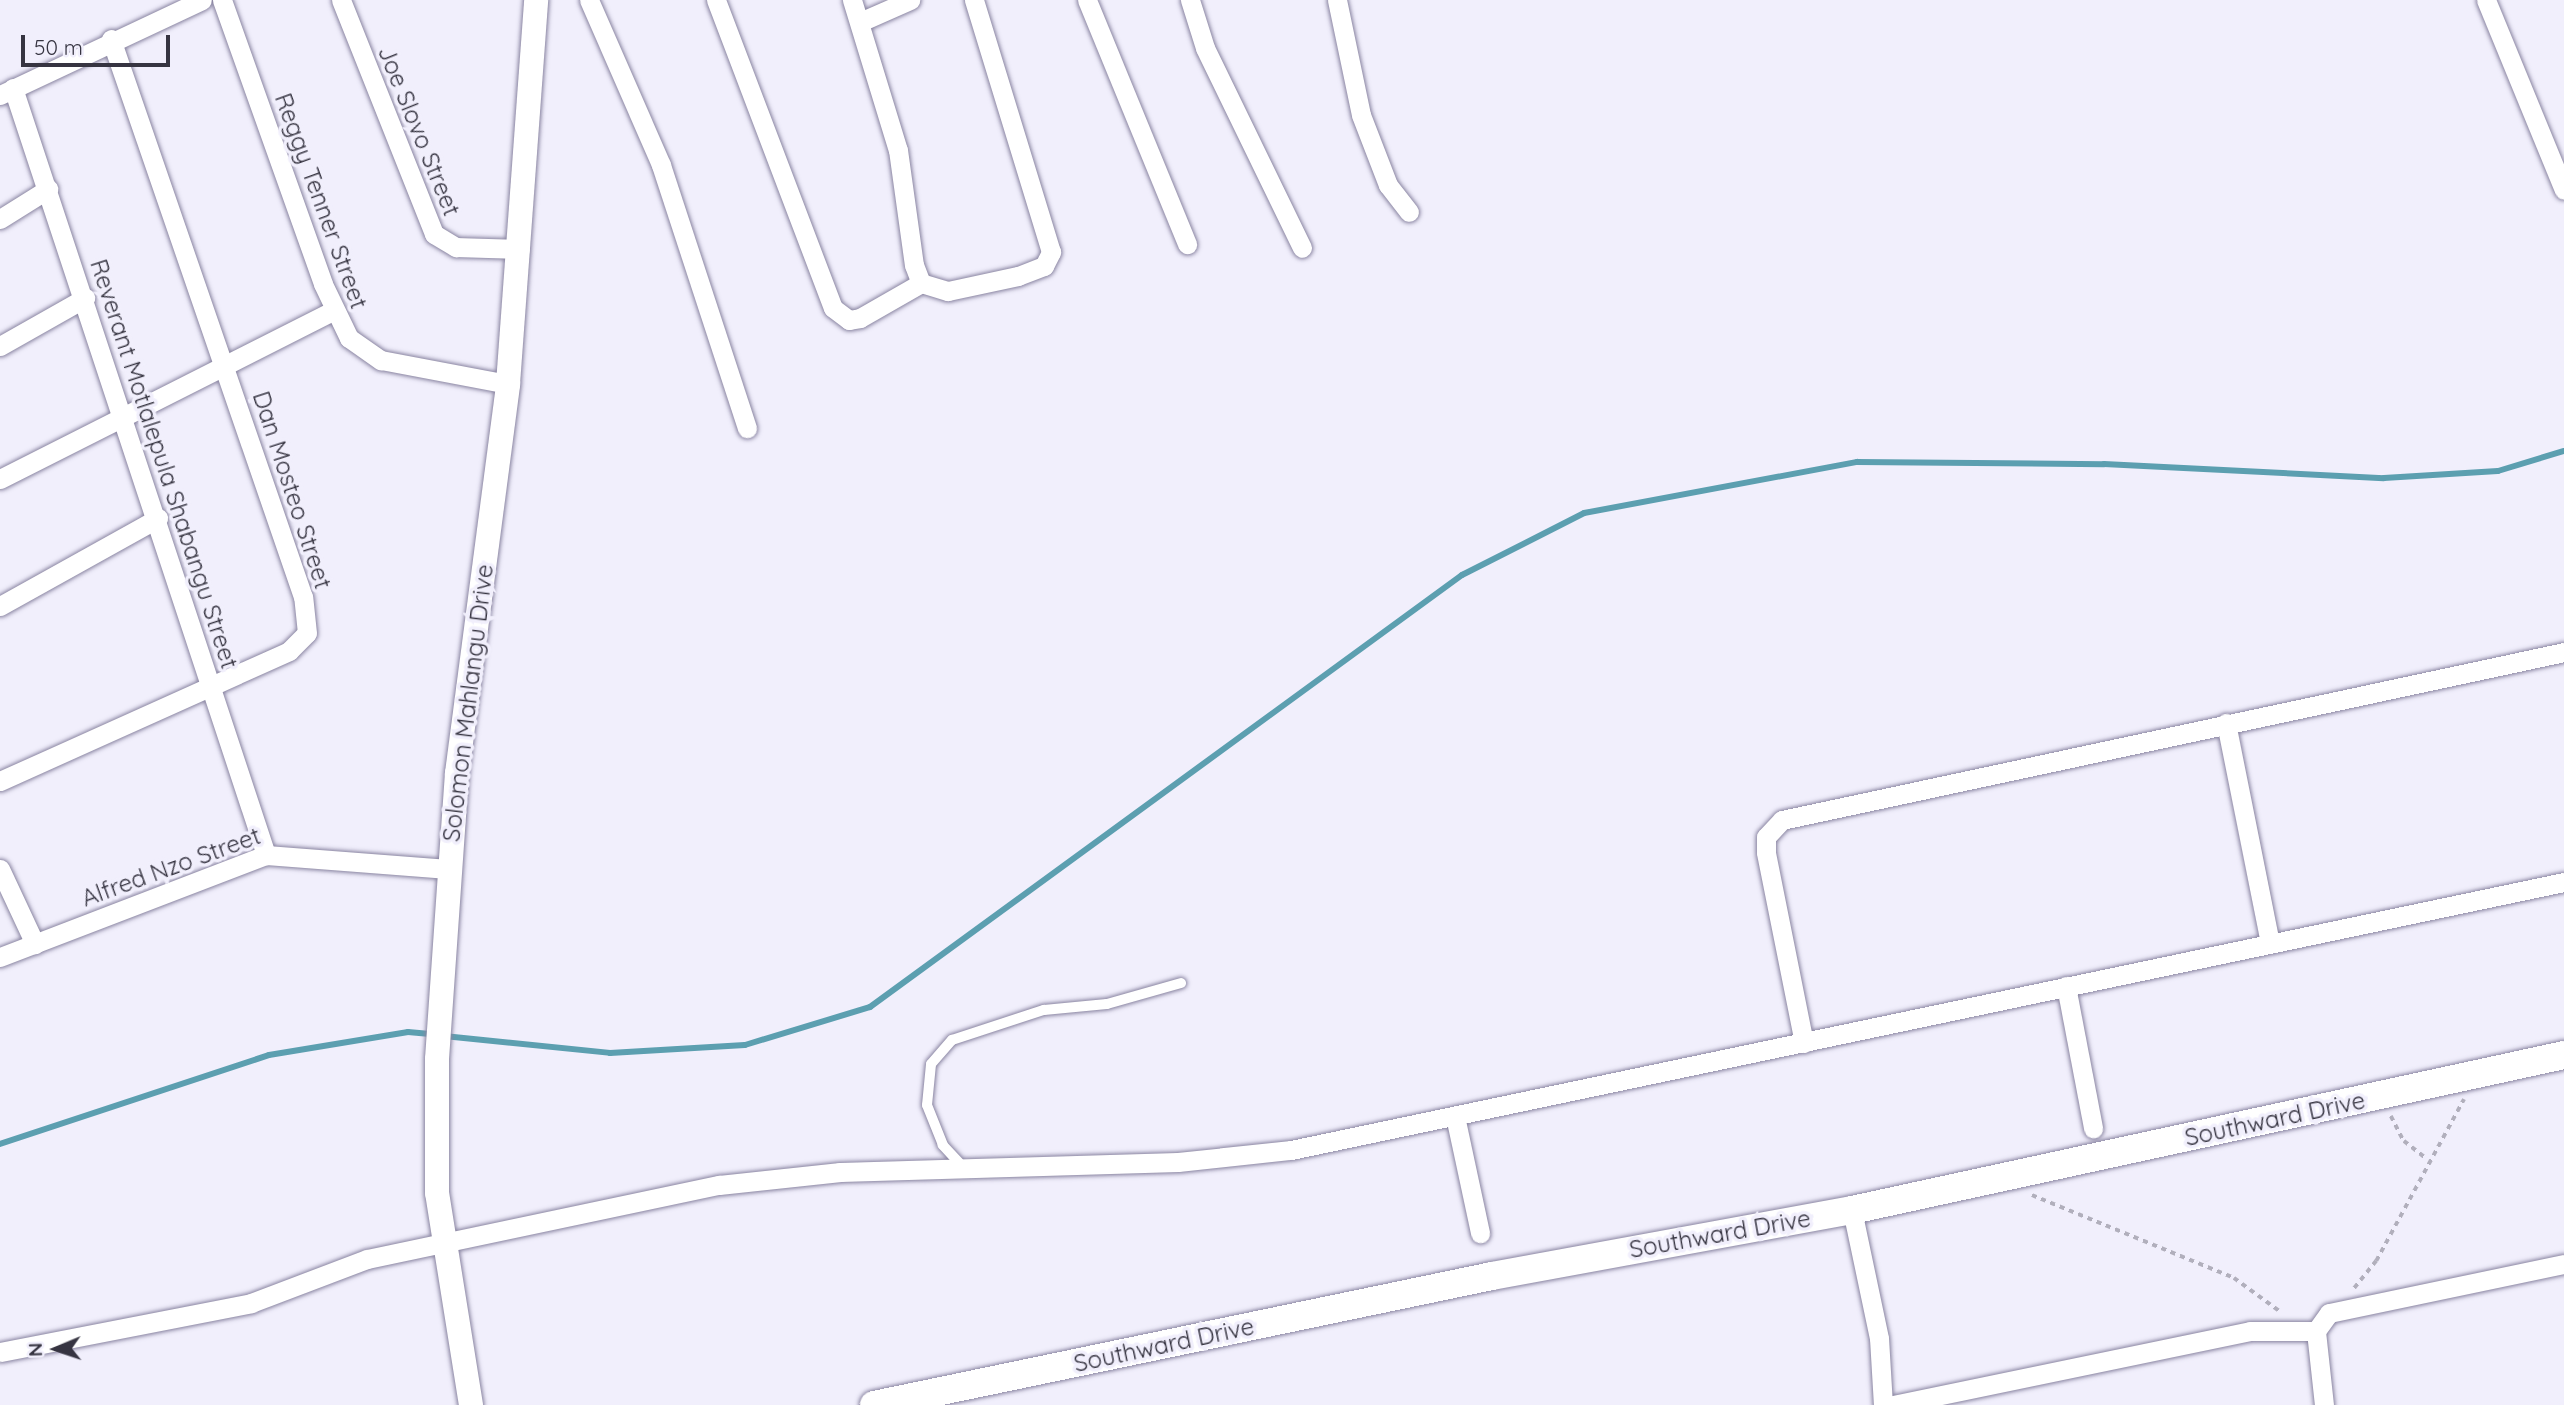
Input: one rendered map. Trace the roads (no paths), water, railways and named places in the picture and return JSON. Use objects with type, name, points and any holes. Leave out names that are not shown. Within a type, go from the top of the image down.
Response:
[{"type":"main road","name":"Southward Drive","points":[[874,1405],[1492,1276],[1852,1210],[2564,1055]]},
{"type":"street","points":[[7,92],[111,39],[202,0]]},
{"type":"street","name":"Reggy Tenner Street","points":[[222,0],[333,311],[349,338],[372,357],[508,384]]},
{"type":"street","name":"Joe Slovo Street","points":[[341,0],[434,234],[456,247],[520,249]]},
{"type":"street","name":"Solomon Mahlangu Drive","points":[[471,1405],[442,1243],[437,1059],[448,869],[508,384],[520,249],[536,0]]},
{"type":"street","points":[[589,0],[661,165],[747,428]]},
{"type":"street","points":[[716,0],[833,309],[849,320],[860,318],[922,283],[948,291],[991,284],[1044,265],[1051,252],[974,0]]},
{"type":"street","points":[[852,0],[898,150],[922,283]]},
{"type":"street","points":[[860,22],[910,0]]},
{"type":"street","points":[[1087,0],[1187,244]]},
{"type":"street","points":[[1190,0],[1205,48],[1302,248]]},
{"type":"street","points":[[1337,0],[1362,114],[1388,185],[1409,212]]},
{"type":"street","points":[[2486,0],[2564,190]]},
{"type":"street","name":"Dan Mosteo Street","points":[[0,781],[297,646],[308,624],[224,361],[111,39]]},
{"type":"street","name":"Reverant Motlalepula Shabangu Street","points":[[7,92],[48,189],[159,518],[210,687],[266,855]]},
{"type":"street","points":[[0,219],[48,189]]},
{"type":"street","points":[[0,346],[85,298]]},
{"type":"street","points":[[0,479],[122,412],[333,311]]},
{"type":"street","points":[[0,606],[159,518]]},
{"type":"street","points":[[1804,1043],[1766,852],[1772,827],[1815,808],[2564,652]]},
{"type":"street","points":[[2226,723],[2270,944]]},
{"type":"street","name":"Alfred Nzo Street","points":[[0,957],[266,855],[448,869]]},
{"type":"street","points":[[0,869],[35,944]]},
{"type":"street","points":[[0,1352],[251,1303],[336,1268],[442,1243],[773,1178],[1178,1162],[1291,1150],[2564,882]]},
{"type":"street","points":[[2066,986],[2093,1128]]},
{"type":"street","points":[[1455,1116],[1480,1233]]},
{"type":"street","points":[[1852,1210],[1879,1338],[1883,1405]]},
{"type":"street","points":[[2316,1331],[2338,1309],[2564,1264]]},
{"type":"street","points":[[1893,1405],[2250,1331],[2294,1328],[2316,1331]]},
{"type":"street","points":[[2316,1331],[2325,1405]]},
{"type":"lane","points":[[965,1169],[943,1145],[927,1105],[931,1064],[952,1040],[1044,1010],[1107,1004],[1181,984]]},
{"type":"waterway","points":[[444,1036],[610,1053],[745,1045],[870,1007],[1462,575],[1584,513],[1857,462],[2104,464],[2384,478],[2498,471],[2564,451]]},
{"type":"waterway","points":[[0,1144],[269,1055],[408,1032],[433,1034]]}]
